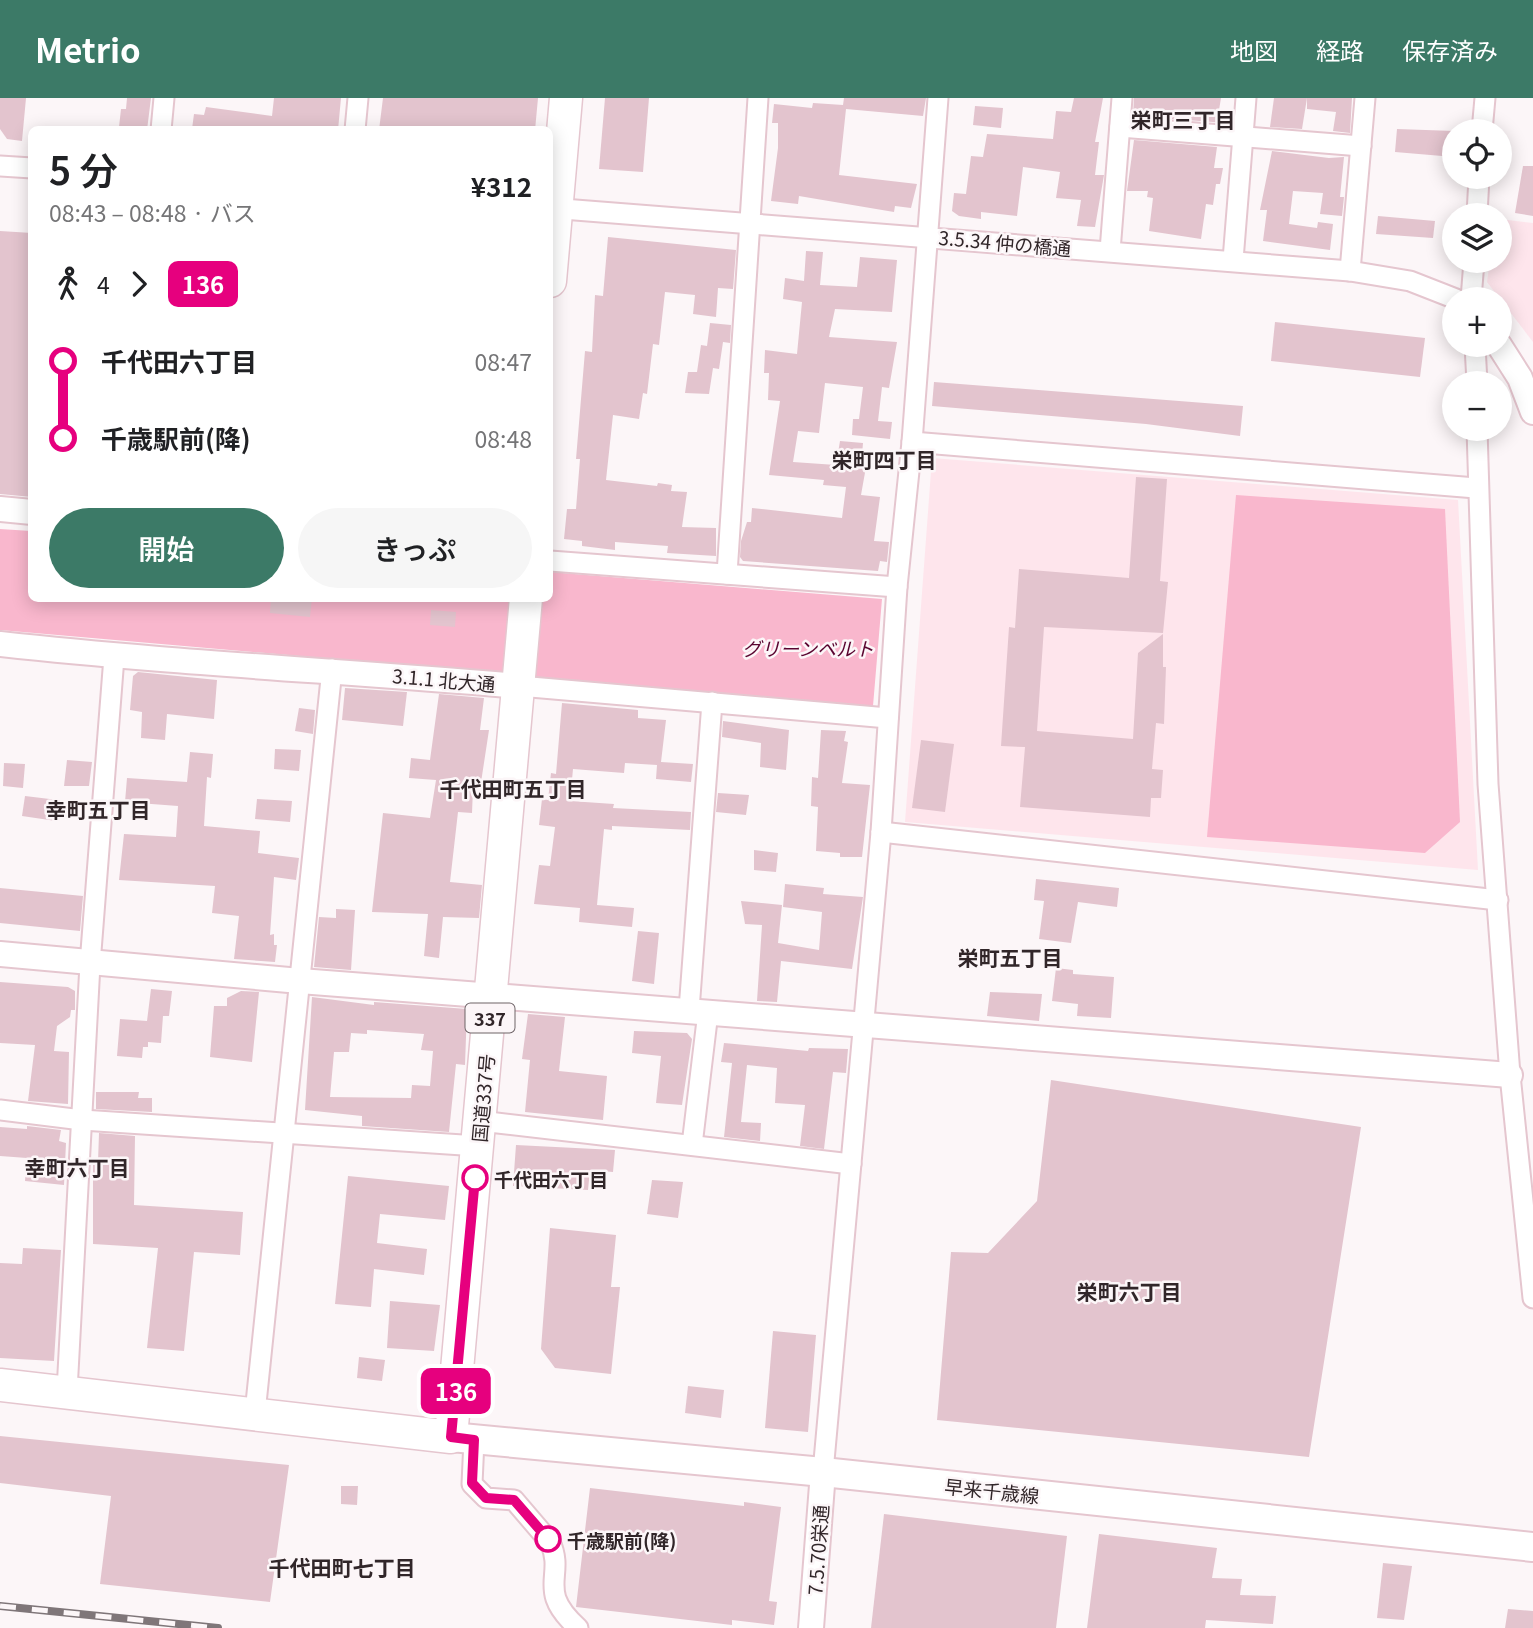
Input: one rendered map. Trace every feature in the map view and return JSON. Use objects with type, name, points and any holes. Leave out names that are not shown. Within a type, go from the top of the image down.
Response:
[{"type":"highway","points":[[553,200],[566,98]]},
{"type":"highway","name":"国道337号","points":[[463,1439],[479,1134],[526,602]]},
{"type":"highway","points":[[0,1385],[463,1439]]},
{"type":"main road","name":"早来千歳線","points":[[463,1439],[822,1472],[1533,1547]]},
{"type":"street","points":[[161,126],[164,98]]},
{"type":"street","points":[[355,126],[358,98]]},
{"type":"street","points":[[727,574],[758,98]]},
{"type":"street","points":[[822,1472],[881,832],[897,587],[912,442],[938,98]]},
{"type":"street","points":[[1110,251],[1122,98]]},
{"type":"street","points":[[1233,260],[1246,98]]},
{"type":"street","points":[[1350,271],[1364,98]]},
{"type":"street","points":[[1483,119],[1485,98]]},
{"type":"street","points":[[1120,127],[1361,146]]},
{"type":"street","points":[[0,166],[28,168]]},
{"type":"street","name":"3.5.34 仲の橋通","points":[[553,208],[1350,271],[1410,281],[1442,294]]},
{"type":"street","points":[[1507,357],[1520,378],[1533,412]]},
{"type":"street","points":[[1477,441],[1476,488],[1488,784],[1510,1075],[1533,1298]]},
{"type":"street","points":[[912,442],[1476,488]]},
{"type":"street","points":[[0,509],[28,512]]},
{"type":"street","points":[[553,561],[897,587]]},
{"type":"street","name":"3.1.1 北大通","points":[[0,644],[114,657],[332,669],[888,718]]},
{"type":"street","points":[[67,1391],[90,964],[114,657]]},
{"type":"street","points":[[255,1413],[332,669]]},
{"type":"street","points":[[692,1145],[712,702]]},
{"type":"street","points":[[881,832],[1498,900]]},
{"type":"street","points":[[0,954],[300,981],[1510,1075]]},
{"type":"street","points":[[0,1110],[82,1119],[285,1131],[479,1134],[692,1145],[851,1164]]},
{"type":"street","points":[[463,1439],[472,1483],[486,1498],[514,1500],[545,1535],[554,1550],[552,1585],[556,1602],[578,1628]]},
{"type":"street","name":"7.5.70栄通","points":[[811,1628],[822,1472]]},
{"type":"shaded area","points":[[1512,220],[1533,223],[1533,342],[1512,315],[1512,287],[1491,287],[1487,282],[1488,273],[1512,273]]},
{"type":"shaded area","points":[[932,458],[1458,500],[1478,870],[905,822]]},
{"type":"green space","points":[[1236,495],[1445,509],[1460,822],[1425,853],[1207,837]]},
{"type":"green space","name":"グリーンベルト","points":[[0,529],[28,531],[28,602],[553,602],[553,572],[882,599],[873,706],[0,630]]},
{"type":"building","points":[[0,98],[26,98],[22,141],[7,139],[0,129]]},
{"type":"building","points":[[127,98],[151,98],[148,126],[119,126],[121,109],[126,109]]},
{"type":"building","points":[[274,98],[341,98],[338,126],[192,126],[194,114],[204,115],[206,107],[272,116]]},
{"type":"building","points":[[383,98],[538,98],[535,126],[380,126]]},
{"type":"building","points":[[605,98],[649,98],[643,172],[599,169]]},
{"type":"building","points":[[844,98],[926,98],[923,116],[846,109],[839,175],[917,184],[911,208],[895,206],[894,212],[799,196],[798,204],[771,201],[778,148],[778,123],[772,123],[774,104],[812,108],[813,103],[843,105]]},
{"type":"building","points":[[1074,98],[1103,98],[1095,142],[1099,142],[1095,175],[1104,175],[1095,227],[1077,226],[1081,200],[1056,198],[1060,172],[1023,167],[1017,216],[981,212],[981,219],[959,216],[952,211],[954,193],[966,194],[971,156],[983,157],[987,134],[1053,139],[1056,111],[1071,112]]},
{"type":"building","points":[[1134,98],[1221,98],[1219,110],[1228,111],[1226,123],[1133,116]]},
{"type":"building","points":[[1274,98],[1307,98],[1302,129],[1270,127]]},
{"type":"building","points":[[1307,98],[1352,98],[1350,133],[1333,131],[1336,112],[1307,109]]},
{"type":"building","points":[[975,106],[1003,108],[1001,128],[973,125]]},
{"type":"building","points":[[1397,129],[1442,131],[1442,156],[1395,152]]},
{"type":"building","points":[[1134,140],[1217,147],[1214,168],[1223,168],[1220,184],[1216,184],[1213,205],[1206,204],[1201,239],[1149,231],[1153,198],[1147,197],[1148,191],[1127,191]]},
{"type":"building","points":[[1272,151],[1329,158],[1344,157],[1340,197],[1344,197],[1342,216],[1320,214],[1323,193],[1293,191],[1289,224],[1317,228],[1318,222],[1333,224],[1330,250],[1263,241],[1267,210],[1260,210]]},
{"type":"building","points":[[1523,166],[1533,166],[1533,216],[1515,213]]},
{"type":"building","points":[[1378,216],[1435,221],[1433,238],[1376,234]]},
{"type":"building","points":[[0,231],[28,233],[28,497],[0,494]]},
{"type":"building","points":[[608,237],[736,250],[733,289],[718,288],[716,317],[693,314],[695,295],[665,292],[659,345],[653,344],[647,394],[643,393],[639,419],[613,415],[606,480],[657,486],[658,483],[672,485],[671,491],[687,492],[682,527],[716,528],[716,556],[667,553],[668,546],[615,542],[615,550],[582,546],[582,541],[564,539],[567,509],[576,509],[580,459],[576,459],[585,351],[592,352],[595,295],[603,296]]},
{"type":"building","points":[[806,251],[823,252],[820,285],[857,287],[860,257],[897,260],[892,312],[835,309],[829,337],[897,342],[889,388],[882,387],[878,421],[892,422],[890,439],[852,435],[853,419],[859,419],[863,387],[825,383],[819,433],[798,431],[793,462],[836,465],[840,441],[863,443],[861,467],[866,467],[861,495],[880,497],[874,541],[889,542],[887,562],[880,561],[878,571],[743,561],[740,557],[741,541],[747,522],[751,522],[752,508],[842,518],[846,487],[823,485],[824,480],[769,475],[780,401],[768,400],[769,373],[764,373],[765,350],[797,354],[802,302],[783,299],[785,278],[804,281]]},
{"type":"building","points":[[1275,322],[1425,338],[1420,377],[1271,361]]},
{"type":"building","points":[[710,323],[731,325],[730,343],[723,342],[719,369],[713,368],[709,394],[685,393],[688,372],[697,372],[701,345],[707,346]]},
{"type":"building","points":[[934,382],[1243,406],[1240,436],[1146,424],[932,406]]},
{"type":"building","points":[[1136,477],[1167,479],[1160,581],[1168,582],[1163,633],[1044,627],[1037,731],[1133,739],[1138,653],[1163,634],[1163,667],[1166,667],[1164,724],[1156,723],[1152,769],[1163,770],[1161,798],[1151,798],[1150,817],[1020,807],[1025,747],[1001,746],[1009,627],[1015,628],[1019,569],[1129,578]]},
{"type":"building","points":[[271,602],[312,602],[310,617],[270,613]]},
{"type":"building","points":[[431,610],[456,612],[455,627],[430,625]]},
{"type":"building","points":[[138,672],[217,680],[214,719],[167,714],[165,740],[141,738],[142,712],[130,710],[133,676]]},
{"type":"building","points":[[345,688],[407,692],[403,726],[342,720]]},
{"type":"building","points":[[439,694],[484,698],[480,730],[489,730],[480,789],[473,788],[472,813],[458,812],[450,882],[482,885],[479,918],[443,917],[439,958],[424,956],[428,914],[372,912],[383,813],[430,818],[436,780],[409,778],[411,758],[430,760]]},
{"type":"building","points":[[562,703],[638,710],[638,718],[666,720],[661,762],[693,764],[691,782],[656,779],[657,765],[625,763],[624,773],[573,769],[570,801],[614,804],[613,808],[691,812],[690,830],[612,826],[612,830],[604,829],[597,905],[634,908],[632,927],[579,922],[580,908],[534,904],[539,865],[550,866],[555,827],[539,825],[542,799],[548,800],[551,773],[556,774]]},
{"type":"building","points":[[299,708],[315,710],[313,734],[295,731]]},
{"type":"building","points":[[723,721],[789,730],[786,770],[760,767],[761,743],[722,737]]},
{"type":"building","points":[[821,730],[846,731],[844,741],[848,742],[842,783],[870,785],[862,857],[840,857],[840,853],[816,851],[818,807],[811,806],[812,777],[818,778]]},
{"type":"building","points":[[921,740],[954,744],[945,812],[912,808]]},
{"type":"building","points":[[275,749],[301,750],[299,771],[274,769]]},
{"type":"building","points":[[190,752],[213,754],[211,778],[207,777],[204,826],[260,831],[258,853],[299,858],[296,880],[274,877],[270,935],[274,934],[274,945],[277,945],[275,962],[234,959],[239,916],[212,913],[215,886],[119,880],[124,834],[176,837],[178,806],[125,802],[127,778],[187,782]]},
{"type":"building","points":[[67,760],[92,762],[89,786],[64,786]]},
{"type":"building","points":[[4,763],[25,764],[23,788],[3,786]]},
{"type":"building","points":[[718,793],[749,795],[746,815],[716,812]]},
{"type":"building","points":[[25,796],[58,800],[56,821],[22,816]]},
{"type":"building","points":[[257,799],[292,801],[290,822],[255,819]]},
{"type":"building","points":[[754,850],[778,853],[776,872],[754,870]]},
{"type":"building","points":[[1036,879],[1119,888],[1117,907],[1078,902],[1071,943],[1039,939],[1044,901],[1034,900]]},
{"type":"building","points":[[785,884],[824,888],[823,894],[863,897],[852,969],[781,961],[777,1002],[757,1001],[762,925],[745,924],[741,901],[782,905],[778,943],[819,950],[822,912],[783,907]]},
{"type":"building","points":[[0,888],[83,896],[80,931],[0,923]]},
{"type":"building","points":[[336,909],[355,910],[351,970],[314,967],[319,917],[336,918]]},
{"type":"building","points":[[638,931],[659,933],[654,984],[632,981]]},
{"type":"building","points":[[1056,968],[1073,970],[1073,974],[1114,977],[1111,1018],[1077,1016],[1078,1004],[1052,1001]]},
{"type":"building","points":[[0,982],[68,987],[75,991],[75,1010],[71,1010],[70,1017],[57,1026],[54,1051],[69,1052],[68,1104],[28,1101],[35,1045],[0,1043]]},
{"type":"building","points":[[151,989],[172,991],[169,1016],[163,1016],[161,1043],[148,1042],[148,1047],[143,1047],[142,1058],[117,1056],[120,1019],[147,1021]]},
{"type":"building","points":[[241,991],[259,992],[252,1062],[210,1057],[214,1006],[227,1006],[227,998]]},
{"type":"building","points":[[990,992],[1042,994],[1039,1021],[987,1016]]},
{"type":"building","points":[[312,997],[374,1005],[374,1002],[467,1009],[465,1065],[456,1064],[449,1132],[362,1126],[362,1116],[305,1110]],"holes":[[[367,1030],[424,1034],[421,1050],[433,1051],[430,1086],[412,1085],[411,1098],[330,1097],[334,1052],[349,1052],[351,1033],[367,1034]]]},
{"type":"building","points":[[528,1014],[565,1017],[559,1071],[607,1076],[603,1120],[525,1112],[530,1060],[522,1059]]},
{"type":"building","points":[[634,1031],[687,1033],[692,1039],[682,1105],[656,1103],[661,1056],[632,1053]]},
{"type":"building","points":[[724,1043],[808,1051],[809,1048],[848,1049],[846,1073],[833,1072],[824,1149],[800,1146],[805,1105],[775,1103],[777,1068],[747,1065],[741,1122],[761,1123],[760,1141],[724,1137],[732,1063],[721,1062]]},
{"type":"building","points":[[1051,1080],[1361,1127],[1309,1457],[937,1420],[951,1252],[988,1253],[1037,1201]]},
{"type":"building","points":[[96,1092],[139,1092],[138,1098],[152,1098],[152,1112],[96,1109]]},
{"type":"building","points":[[27,1126],[61,1130],[59,1141],[66,1143],[64,1185],[25,1181],[27,1158],[0,1156],[0,1127],[27,1129]]},
{"type":"building","points":[[99,1133],[135,1136],[134,1205],[243,1212],[240,1255],[194,1252],[184,1351],[147,1348],[158,1248],[93,1244],[93,1162],[98,1162]]},
{"type":"building","points":[[516,1145],[615,1150],[613,1172],[590,1170],[588,1190],[513,1186]]},
{"type":"building","points":[[348,1176],[449,1186],[445,1220],[380,1214],[377,1243],[427,1249],[424,1275],[374,1269],[371,1307],[335,1304]]},
{"type":"building","points":[[652,1180],[683,1182],[678,1218],[647,1214]]},
{"type":"building","points":[[550,1228],[616,1235],[611,1287],[620,1287],[611,1374],[555,1368],[541,1349]]},
{"type":"building","points":[[23,1248],[61,1250],[54,1361],[0,1358],[0,1263],[22,1264]]},
{"type":"building","points":[[390,1301],[440,1305],[434,1351],[387,1348]]},
{"type":"building","points":[[773,1331],[816,1335],[808,1432],[765,1428]]},
{"type":"building","points":[[359,1357],[385,1360],[382,1381],[357,1378]]},
{"type":"building","points":[[688,1386],[724,1390],[721,1418],[685,1413]]},
{"type":"building","points":[[0,1436],[289,1465],[270,1602],[100,1584],[111,1496],[0,1483]]},
{"type":"building","points":[[341,1486],[358,1486],[357,1505],[341,1504]]},
{"type":"building","points":[[590,1488],[744,1506],[744,1502],[781,1507],[769,1601],[777,1602],[774,1625],[732,1620],[732,1625],[576,1607]]},
{"type":"building","points":[[884,1514],[1067,1536],[1056,1628],[871,1628]]},
{"type":"building","points":[[1099,1534],[1217,1548],[1212,1578],[1242,1579],[1240,1595],[1276,1596],[1273,1624],[1206,1620],[1205,1628],[1087,1628]]},
{"type":"building","points":[[1383,1563],[1412,1566],[1404,1620],[1377,1618]]},
{"type":"building","points":[[1508,1609],[1533,1611],[1533,1628],[1505,1628]]},
{"type":"railway","points":[[0,1606],[218,1628]]},
{"type":"bus line","name":"136","points":[[475,1178],[451,1437],[474,1440],[472,1483],[486,1498],[514,1500],[548,1539]]},
{"type":"place","name":"千代田六丁目","points":[[475,1178]]},
{"type":"place","name":"千歳駅前(降)","points":[[548,1539]]},
{"type":"district","name":"栄町三丁目","points":[[1183,119]]},
{"type":"district","name":"栄町四丁目","points":[[884,459]]},
{"type":"district","name":"千代田町五丁目","points":[[513,788]]},
{"type":"district","name":"幸町五丁目","points":[[98,809]]},
{"type":"district","name":"栄町五丁目","points":[[1010,957]]},
{"type":"district","name":"幸町六丁目","points":[[77,1167]]},
{"type":"district","name":"栄町六丁目","points":[[1129,1291]]},
{"type":"district","name":"千代田町七丁目","points":[[342,1567]]}]
